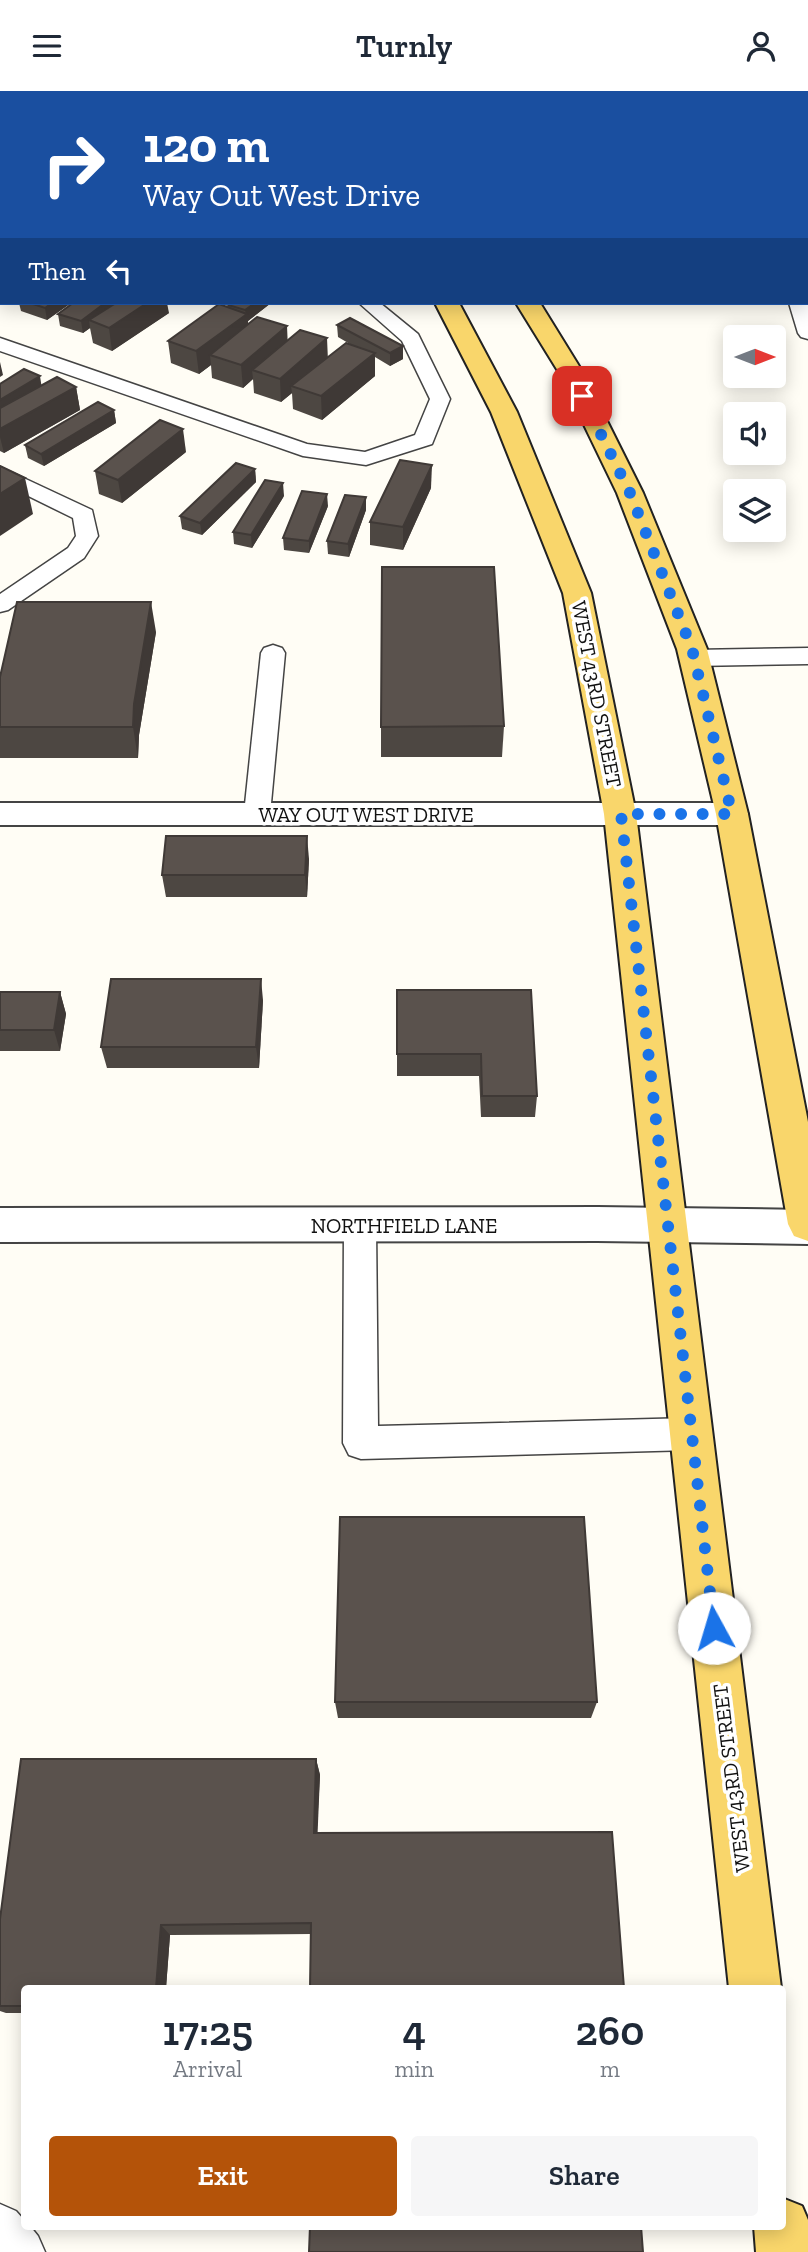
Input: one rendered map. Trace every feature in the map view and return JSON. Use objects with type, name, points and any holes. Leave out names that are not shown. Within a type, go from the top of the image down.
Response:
[{"type":"main road","name":"WEST 43RD STREET","points":[[448,305],[504,412],[577,593],[621,814],[755,1985]]},
{"type":"main road","points":[[529,305],[570,371],[630,493],[693,658],[732,814],[808,1225]]},
{"type":"main road","points":[[782,2230],[785,2252]]},
{"type":"street","name":"WAY OUT WEST DRIVE","points":[[0,814],[732,814]]},
{"type":"street","name":"NORTHFIELD LANE","points":[[0,1225],[808,1225]]},
{"type":"lane","points":[[0,344],[303,450],[366,459],[424,439],[440,399],[411,338],[371,305]]},
{"type":"lane","points":[[800,305],[808,333]]},
{"type":"lane","points":[[0,474],[84,515],[87,537],[76,553],[0,605]]},
{"type":"lane","points":[[257,814],[273,653]]},
{"type":"lane","points":[[693,658],[808,656]]},
{"type":"lane","points":[[360,1225],[361,1443],[691,1434]]},
{"type":"lane","points":[[0,2227],[22,2252]]},
{"type":"building","points":[[70,305],[102,305],[81,321],[58,314]]},
{"type":"building","points":[[113,305],[144,305],[109,328],[89,320]]},
{"type":"building","points":[[218,305],[247,314],[196,351],[168,341]]},
{"type":"building","points":[[228,305],[252,305],[245,310]]},
{"type":"building","points":[[257,317],[287,326],[241,365],[210,355]]},
{"type":"building","points":[[350,318],[403,346],[390,353],[337,325]]},
{"type":"building","points":[[300,330],[327,338],[280,379],[252,370]]},
{"type":"building","points":[[346,343],[375,353],[321,396],[291,386]]},
{"type":"building","points":[[24,369],[40,376],[0,400],[0,384]]},
{"type":"building","points":[[57,377],[76,387],[0,429],[0,408]]},
{"type":"building","points":[[98,402],[114,410],[41,454],[25,445]]},
{"type":"building","points":[[160,420],[183,429],[118,480],[95,471]]},
{"type":"building","points":[[400,460],[432,465],[403,527],[370,522]]},
{"type":"building","points":[[236,463],[255,469],[200,523],[180,516]]},
{"type":"building","points":[[0,466],[25,478],[0,494]]},
{"type":"building","points":[[265,480],[283,483],[251,535],[233,532]]},
{"type":"building","points":[[302,491],[327,494],[309,541],[283,538]]},
{"type":"building","points":[[345,495],[366,497],[348,544],[327,541]]},
{"type":"building","points":[[382,567],[494,567],[504,726],[381,727]]},
{"type":"building","points":[[17,602],[151,602],[134,704],[133,727],[0,727],[0,677]]},
{"type":"building","points":[[166,836],[307,836],[305,875],[162,875]]},
{"type":"building","points":[[111,979],[261,979],[256,1047],[101,1047]]},
{"type":"building","points":[[397,990],[531,990],[537,1096],[482,1096],[481,1054],[397,1054]]},
{"type":"building","points":[[0,992],[60,992],[54,1030],[0,1030]]},
{"type":"building","points":[[340,1517],[584,1517],[597,1702],[335,1702]]},
{"type":"building","points":[[21,1759],[316,1759],[314,1833],[612,1832],[624,1985],[310,1985],[311,1923],[161,1925],[156,1985],[21,1985],[21,2006],[0,2006],[0,1919]]},
{"type":"building","points":[[310,2230],[641,2230],[643,2252],[309,2252]]},
{"type":"route","points":[[582,396],[630,493],[692,649],[732,814],[621,814],[714,1628]]}]
